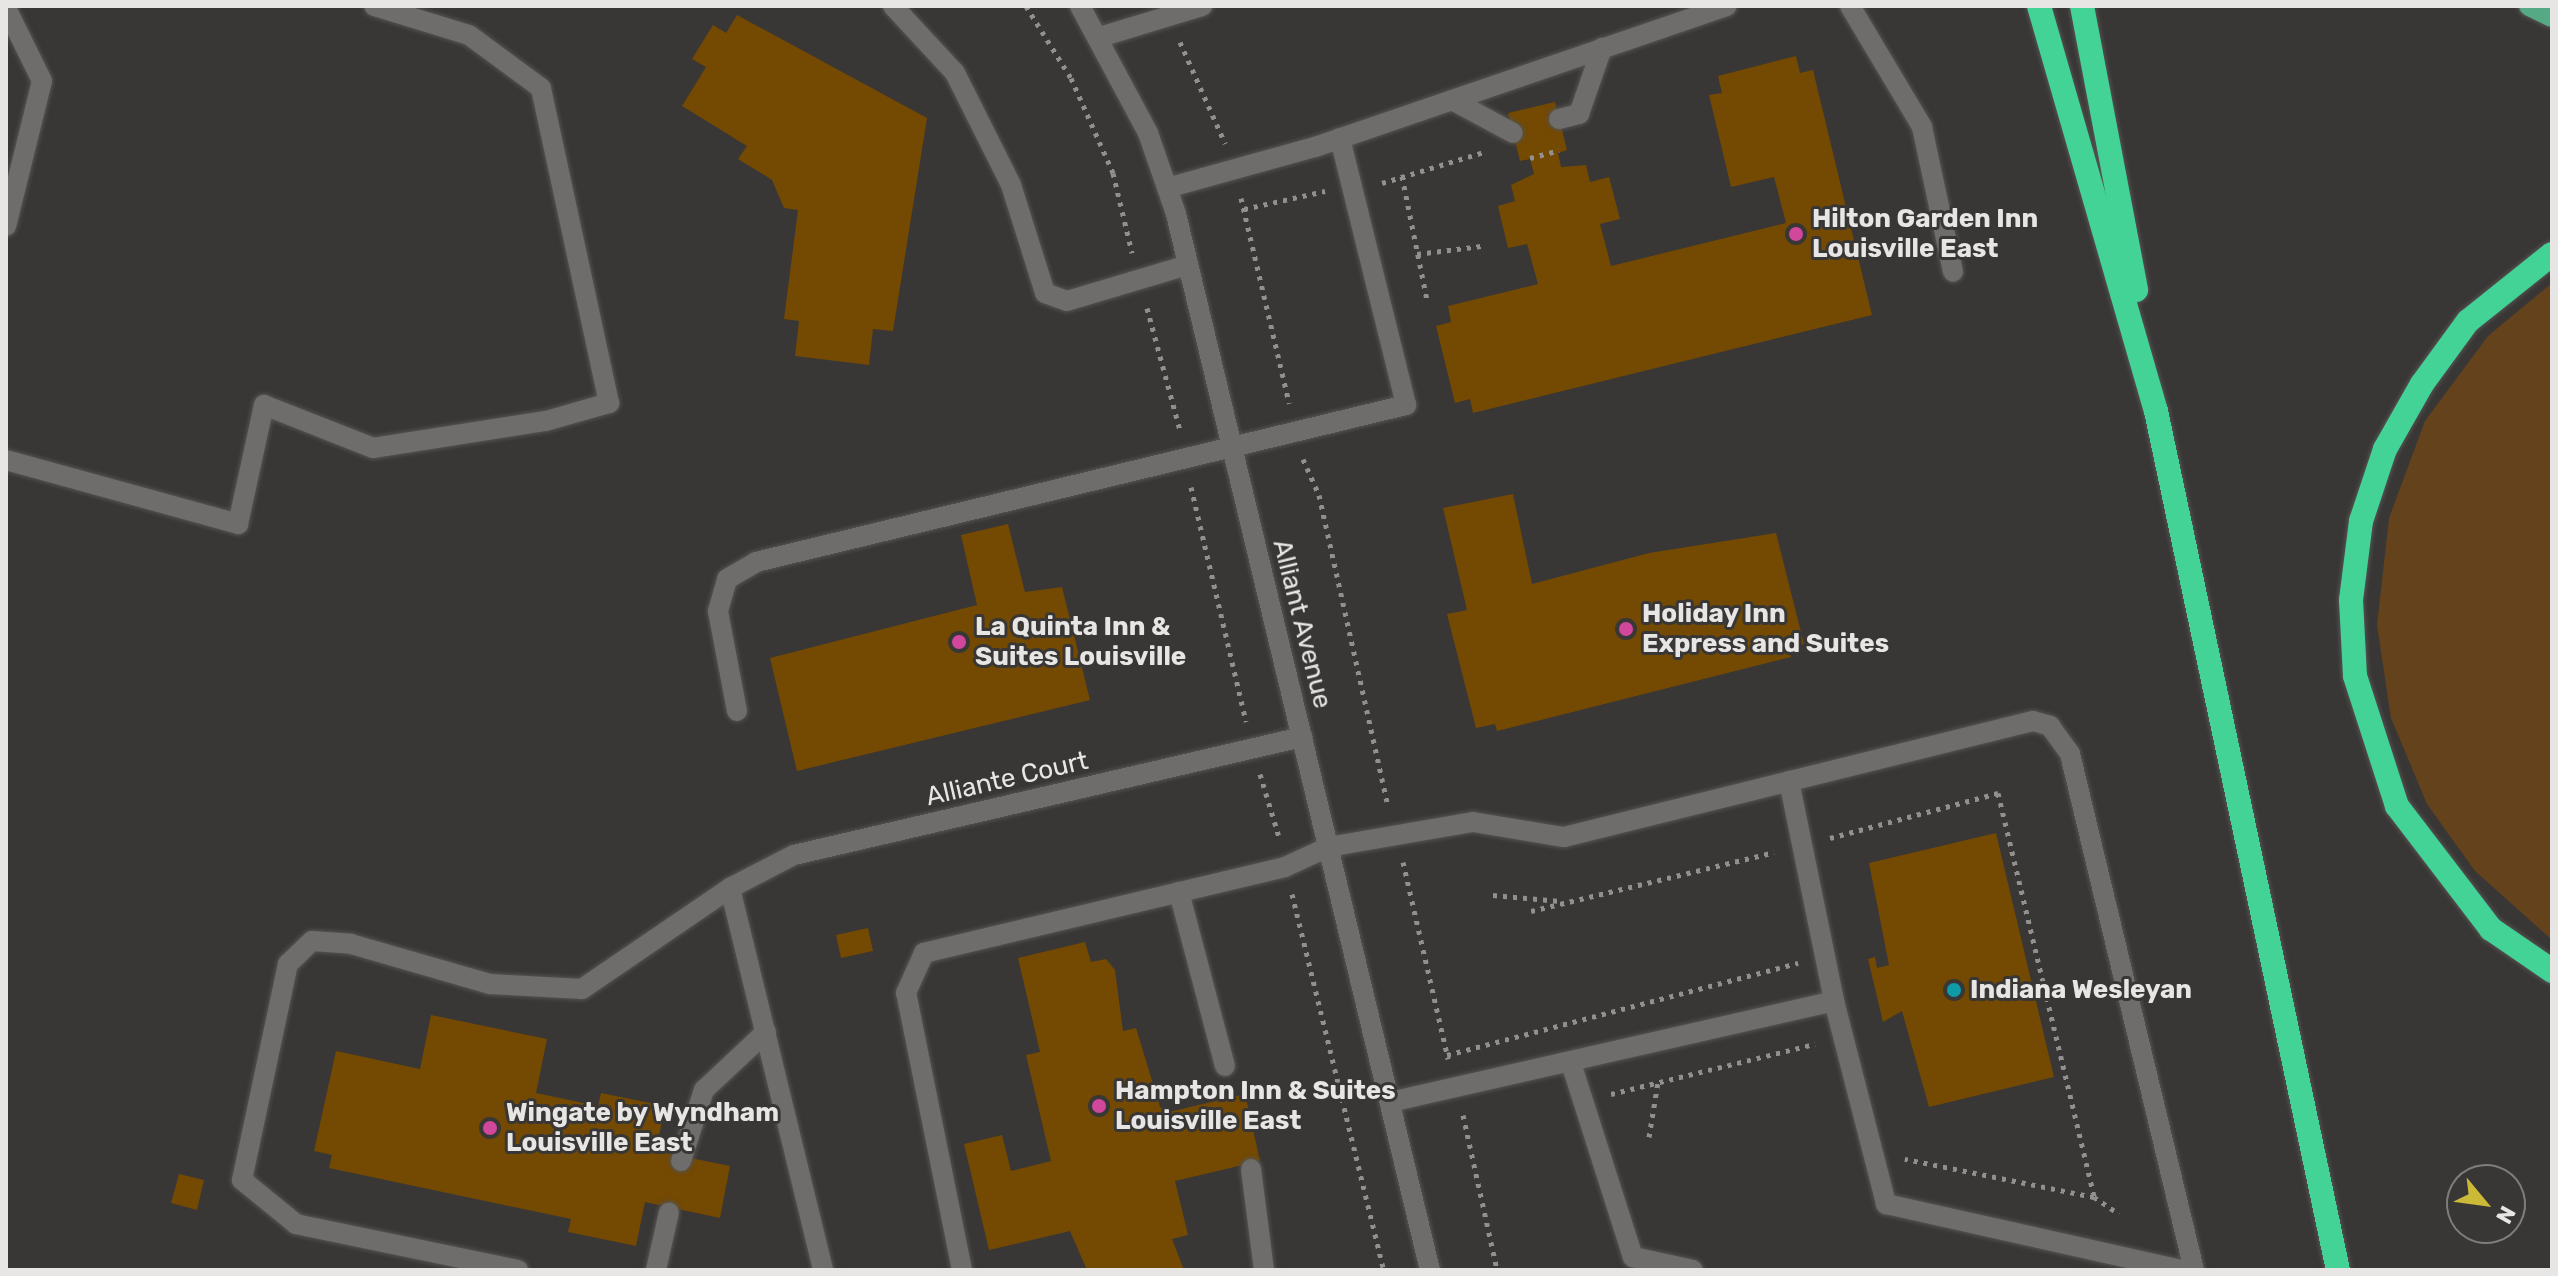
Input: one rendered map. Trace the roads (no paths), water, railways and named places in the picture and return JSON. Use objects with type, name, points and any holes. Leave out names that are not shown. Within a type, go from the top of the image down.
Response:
[{"type":"highway","points":[[2039,6],[2156,411]]},
{"type":"highway","points":[[2082,6],[2156,411],[2338,1270]]},
{"type":"highway","points":[[2552,254],[2468,321],[2422,384],[2385,449],[2361,521],[2351,600],[2355,676],[2397,806],[2491,929],[2552,971]]},
{"type":"main road","points":[[2529,6],[2552,17]]},
{"type":"street","points":[[6,460],[238,524],[264,405],[373,448],[546,421],[609,403],[541,88],[469,35],[374,6]]},
{"type":"street","points":[[893,6],[955,73],[1011,185],[1045,293],[1067,301],[1188,265]]},
{"type":"street","name":"Alliant Avenue","points":[[1080,6],[1100,37],[1167,188],[1233,449],[1430,1270]]},
{"type":"street","points":[[1100,37],[1168,19],[1202,6]]},
{"type":"street","points":[[1167,188],[1340,138],[1726,6]]},
{"type":"street","points":[[1850,6],[1922,127],[1953,272]]},
{"type":"street","points":[[6,8],[42,81],[6,226]]},
{"type":"street","points":[[1559,119],[1579,114],[1602,48]]},
{"type":"street","points":[[1452,100],[1513,133]]},
{"type":"street","points":[[737,711],[718,611],[727,579],[756,562],[1406,405],[1340,138]]},
{"type":"street","points":[[962,1270],[906,993],[924,953],[1285,867],[1328,847],[1473,822],[1564,837],[2033,721],[2063,741],[2194,1270]]},
{"type":"street","name":"Alliante Court","points":[[518,1270],[296,1224],[242,1180],[288,964],[312,941],[490,984],[582,989],[730,888],[794,855],[1302,737]]},
{"type":"street","points":[[1789,781],[1834,1001],[1847,1038],[1886,1204],[2182,1270]]},
{"type":"street","points":[[730,888],[823,1270]]},
{"type":"street","points":[[1179,892],[1225,1066]]},
{"type":"street","points":[[1390,1102],[1457,1090],[1834,1001]]},
{"type":"street","points":[[681,1161],[704,1090],[766,1032]]},
{"type":"street","points":[[1571,1063],[1633,1257],[1693,1270]]},
{"type":"street","points":[[1251,1169],[1264,1270]]},
{"type":"street","points":[[656,1270],[669,1212]]},
{"type":"place","name":"Hilton Garden Inn Louisville East","points":[[1796,234]]},
{"type":"place","name":"Holiday Inn Express and Suites","points":[[1626,629]]},
{"type":"place","name":"La Quinta Inn & Suites Louisville","points":[[959,642]]},
{"type":"place","name":"Indiana Wesleyan","points":[[1954,990]]},
{"type":"place","name":"Hampton Inn & Suites Louisville East","points":[[1099,1106]]},
{"type":"place","name":"Wingate by Wyndham Louisville East","points":[[490,1128]]}]
